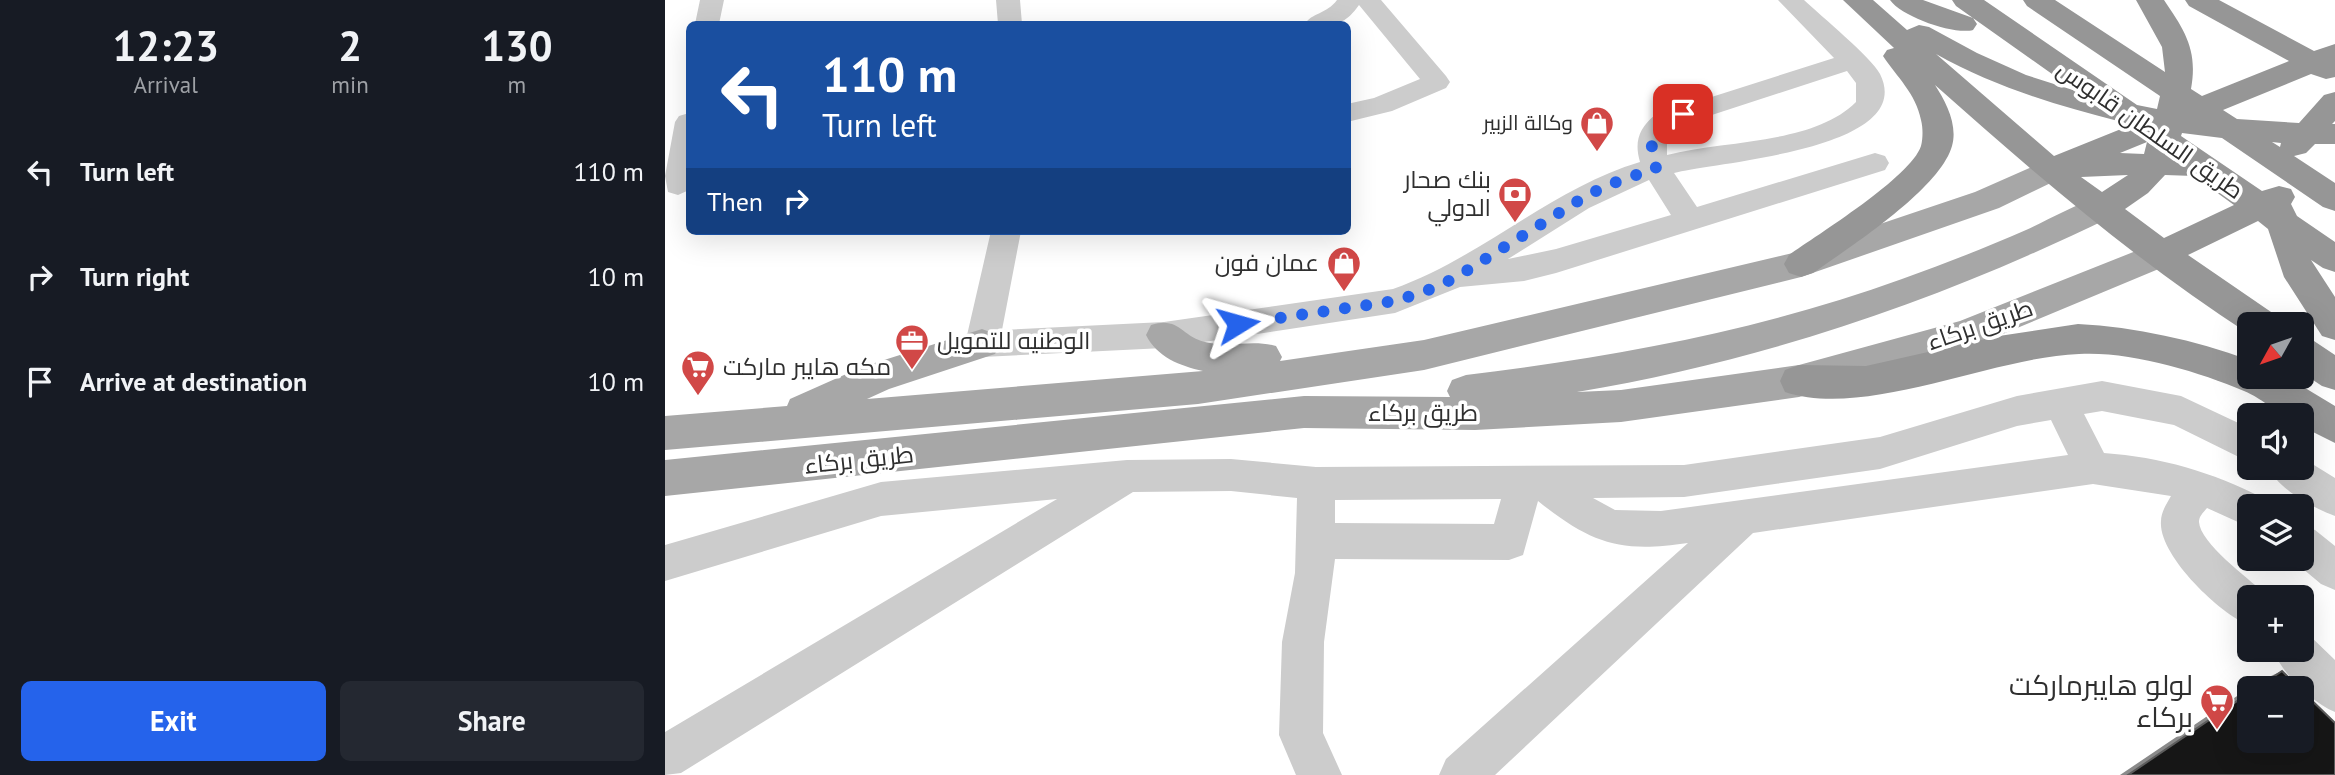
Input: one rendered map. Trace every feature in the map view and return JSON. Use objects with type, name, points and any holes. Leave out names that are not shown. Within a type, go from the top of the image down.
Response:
[{"type":"highway","points":[[1801,264],[1859,224],[1923,167],[1937,149],[1938,129],[1935,113],[1914,75],[1836,0]]},
{"type":"highway","points":[[1857,0],[2050,170],[2099,209],[2244,312]]},
{"type":"highway","points":[[1876,0],[1919,33],[1976,65],[2084,104],[2126,115],[2168,121],[2320,134]]},
{"type":"highway","points":[[1904,0],[1950,21],[2008,31],[2056,22],[2067,14],[2078,0]]},
{"type":"highway","name":"طريق السلطان قابوس","points":[[1966,0],[2335,259]]},
{"type":"highway","name":"طريق السلطان قابوس","points":[[2037,0],[2330,182]]},
{"type":"highway","points":[[2099,209],[2134,187],[2157,164],[2168,121],[2180,61],[2166,22],[2150,0]]},
{"type":"highway","points":[[2199,0],[2327,64]]},
{"type":"highway","points":[[2050,170],[2168,121],[2327,64]]},
{"type":"highway","points":[[2335,103],[2320,134],[2291,150],[2281,186],[2286,240],[2296,268],[2335,326]]},
{"type":"highway","points":[[2050,170],[2113,164],[2230,165],[2281,186]]},
{"type":"highway","points":[[2161,254],[2281,186],[2330,182]]},
{"type":"highway","points":[[1799,381],[1866,382],[1999,351],[2078,340],[2119,341],[2213,363],[2261,381],[2335,426]]},
{"type":"highway","points":[[2314,361],[2335,375]]},
{"type":"main road","name":"طريق بركاء","points":[[665,433],[1198,388],[1424,355],[1801,264],[1987,200],[2050,170]]},
{"type":"main road","points":[[1987,200],[2013,204],[2031,215],[2038,228],[2032,243]]},
{"type":"main road","points":[[1304,412],[1587,375],[1748,341],[1912,290],[2032,243],[2099,209]]},
{"type":"main road","name":"طريق بركاء","points":[[665,478],[1304,412],[1475,414],[1607,407],[1799,381],[1968,333],[2161,254]]},
{"type":"main road","points":[[1164,335],[1177,347],[1195,356],[1217,360],[1379,344],[1424,355]]},
{"type":"main road","points":[[779,422],[876,377],[982,344]]},
{"type":"street","points":[[708,21],[712,0]]},
{"type":"street","points":[[1009,0],[1010,21]]},
{"type":"street","points":[[1324,21],[1339,15],[1350,0]]},
{"type":"street","points":[[1351,112],[1382,105],[1437,82],[1368,0]]},
{"type":"street","points":[[1005,235],[982,344],[1164,335],[1395,301],[1455,278],[1608,185],[1683,161],[1785,144],[1855,118],[1868,106],[1872,91],[1867,75],[1790,0]]},
{"type":"street","points":[[1690,220],[1656,168],[1651,148],[1653,133],[1665,121],[1854,60]]},
{"type":"street","points":[[677,185],[686,138]]},
{"type":"street","points":[[1455,278],[1524,269],[1875,163]]},
{"type":"street","points":[[665,563],[881,499],[1127,476],[1231,475],[1316,484],[1684,481],[1880,453],[2017,411],[2102,396],[2181,411],[2237,440]]},
{"type":"street","points":[[2060,402],[2093,468]]},
{"type":"street","points":[[1534,483],[1611,527],[1661,529],[2093,468],[2163,476],[2200,487],[2237,504]]},
{"type":"street","points":[[665,757],[1127,476]]},
{"type":"street","points":[[2306,480],[2335,499]]},
{"type":"street","points":[[1316,541],[1509,542],[1534,483]]},
{"type":"street","points":[[1316,484],[1315,573],[1303,642],[1301,735],[1319,775]]},
{"type":"street","points":[[2200,487],[2180,520],[2182,534],[2190,548],[2237,594]]},
{"type":"street","points":[[1462,775],[1744,516]]},
{"type":"street","points":[[2314,554],[2335,571]]},
{"type":"street","points":[[2306,662],[2335,690]]},
{"type":"building","points":[[2282,671],[2287,676],[2275,676]]},
{"type":"building","name":"لولو هايبرماركت بركاء","points":[[2237,701],[2237,753],[2314,753],[2314,703],[2335,723],[2335,775],[2128,775]]},
{"type":"place","name":"وكالة الزبير","points":[[1597,153]]},
{"type":"place","name":"بنك صحار الدولي","points":[[1515,224]]},
{"type":"place","name":"عمان فون","points":[[1344,293]]},
{"type":"place","name":"الوطنيه للتمويل","points":[[912,371]]},
{"type":"place","name":"مكه هايبر ماركت","points":[[698,397]]},
{"type":"place","name":"لولو هايبرماركت بركاء","points":[[2217,731]]},
{"type":"route","points":[[1238,324],[1395,301],[1441,285],[1586,196],[1656,168],[1651,148],[1653,133],[1665,121],[1683,114]]}]
